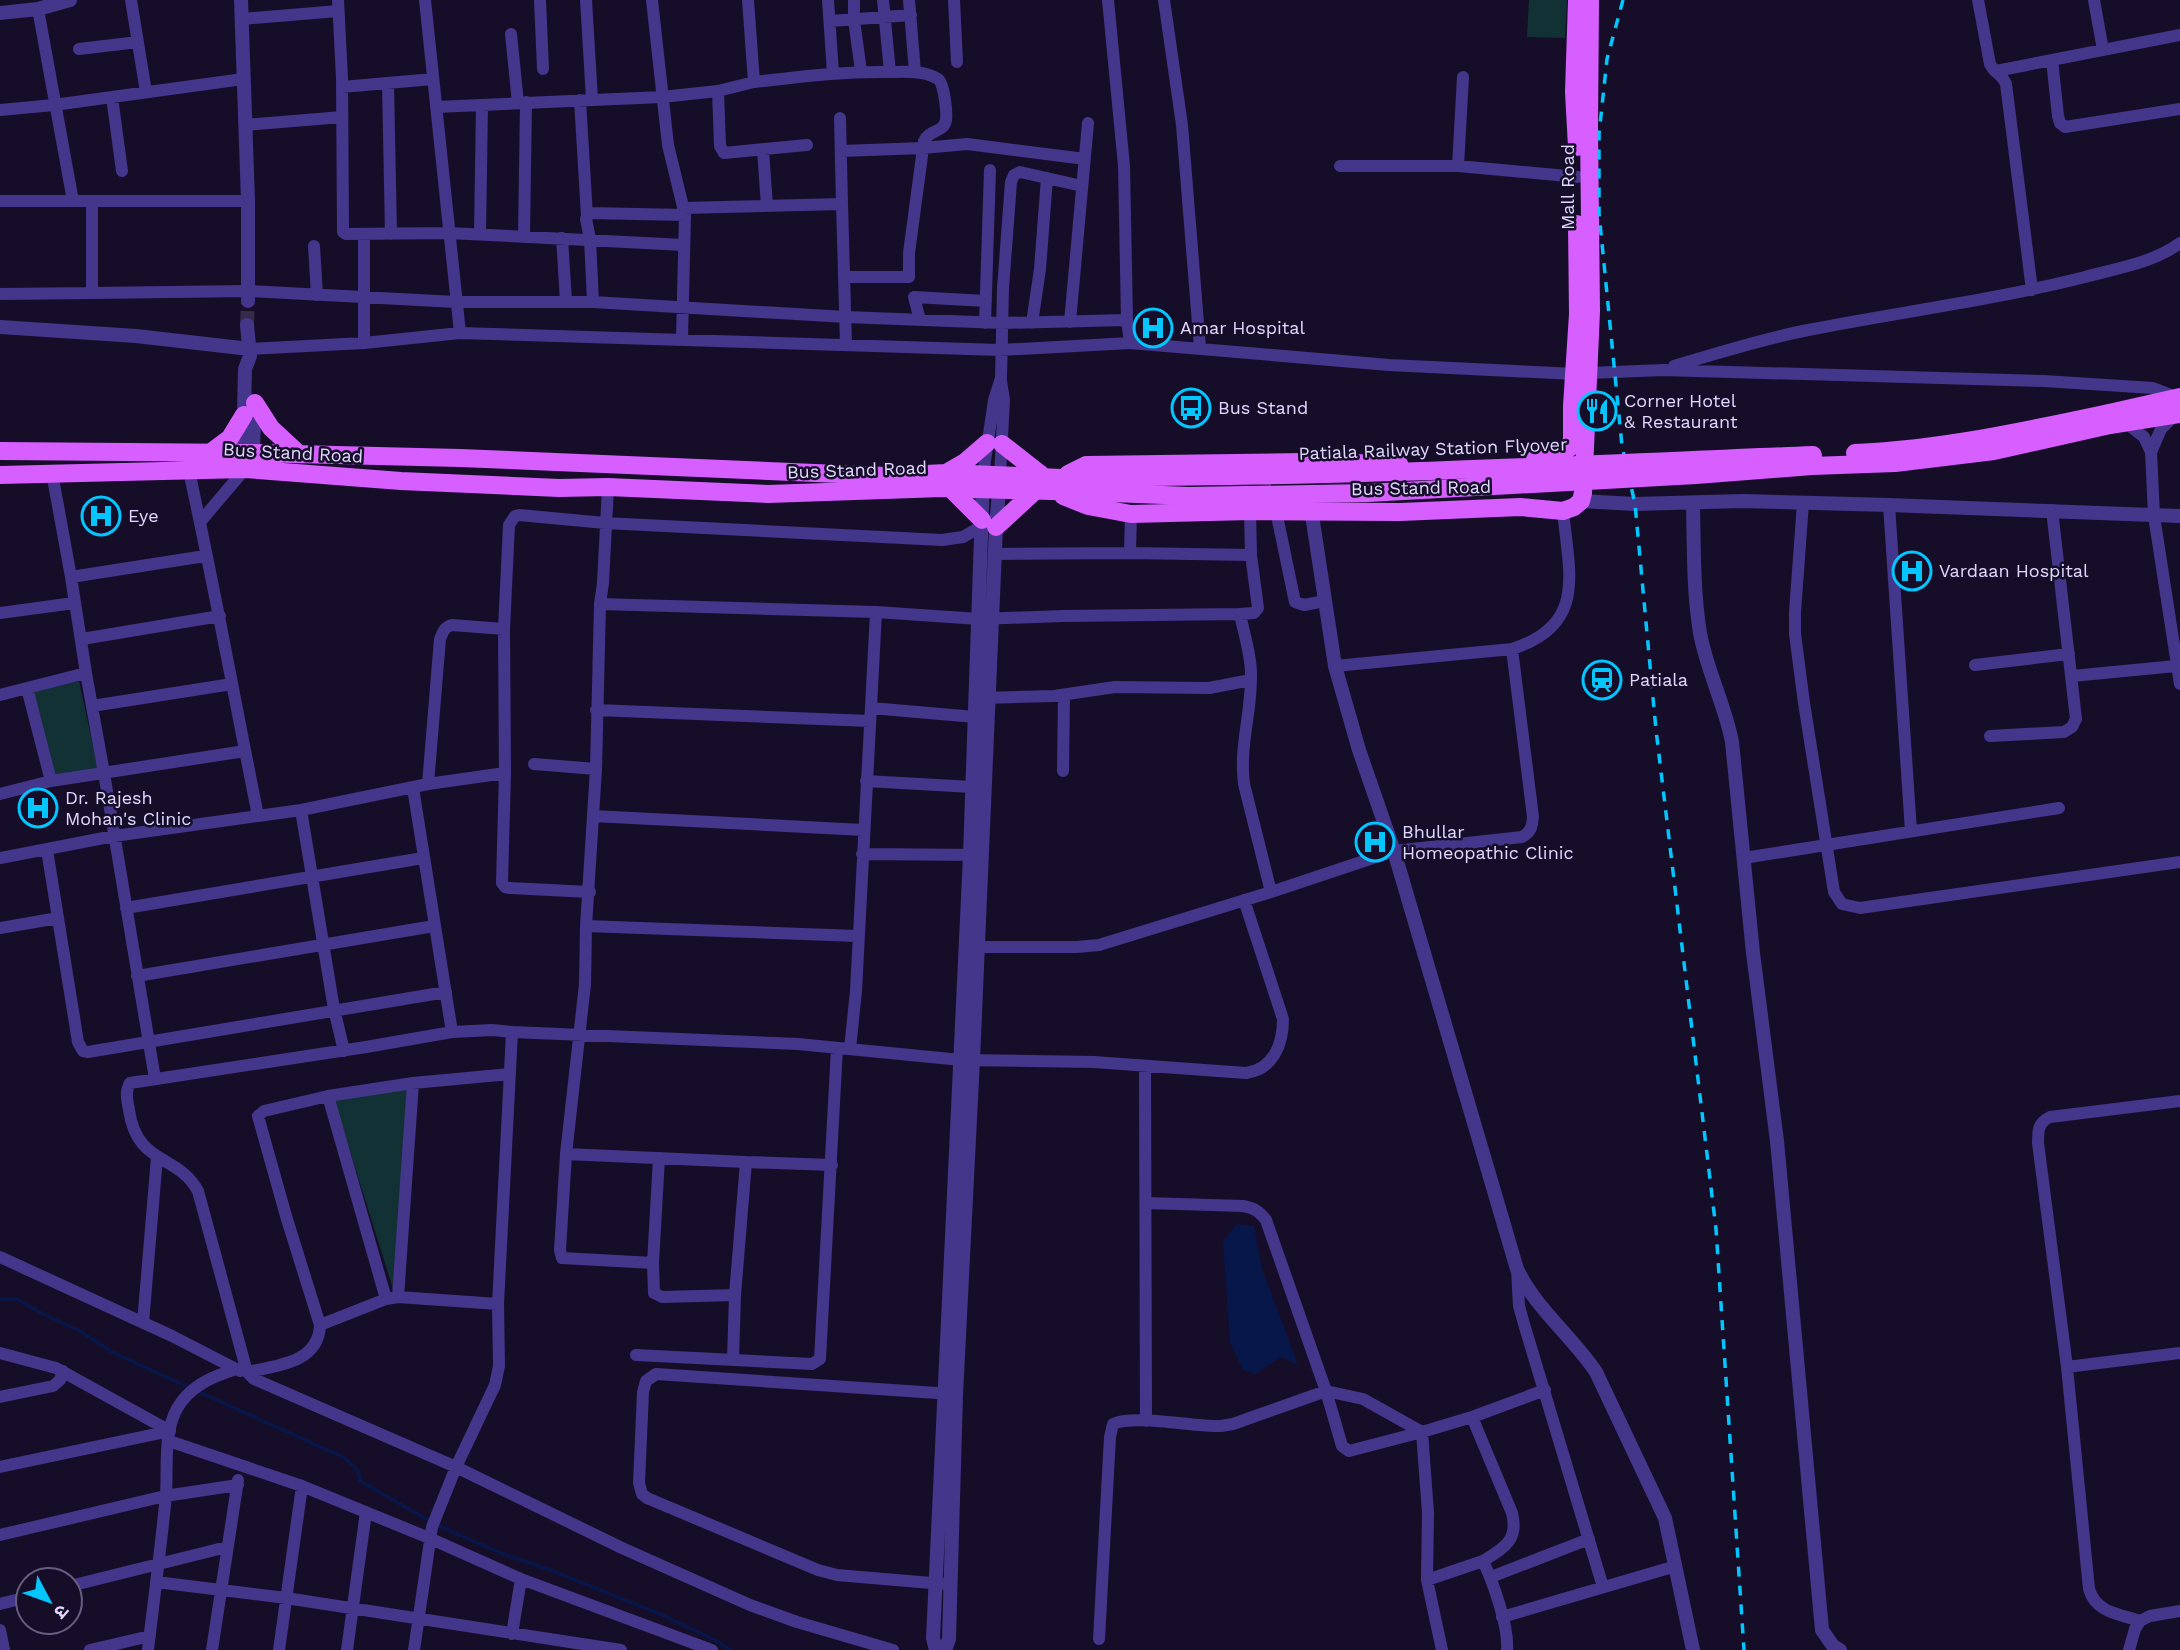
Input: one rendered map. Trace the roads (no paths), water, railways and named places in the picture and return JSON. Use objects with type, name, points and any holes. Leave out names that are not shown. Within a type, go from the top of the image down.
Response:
[{"type":"main road","name":"Mall Road","points":[[1577,0],[1574,92],[1578,177],[1577,349]]},
{"type":"main road","name":"Mall Road","points":[[1582,373],[1591,311],[1590,0]]},
{"type":"main road","name":"Bus Stand Road","points":[[1577,349],[1582,373],[1581,501]]},
{"type":"main road","name":"Bus Stand Road","points":[[991,483],[1034,492],[1086,465],[1306,462],[1397,464],[1557,457],[1569,448],[1572,439],[1582,373]]},
{"type":"main road","points":[[1034,492],[987,524],[949,481],[965,462],[994,444],[1053,482],[1189,496],[1368,493],[1895,463],[1994,451],[2178,406]]},
{"type":"main road","points":[[210,453],[230,438],[249,409],[299,454]]},
{"type":"main road","name":"Bus Stand Road","points":[[0,452],[210,453],[244,461],[414,482],[559,488],[608,487],[768,494],[949,481]]},
{"type":"main road","name":"Bus Stand Road","points":[[0,475],[189,471],[299,454],[460,458],[991,483],[1053,482],[1088,506],[1131,514],[1311,510],[1400,512],[1520,507],[1563,511]]},
{"type":"main road","points":[[1563,511],[1581,501]]},
{"type":"street","points":[[0,13],[38,9],[69,0]]},
{"type":"street","points":[[131,0],[146,92]]},
{"type":"street","points":[[241,0],[248,201],[248,296]]},
{"type":"street","points":[[425,0],[460,333]]},
{"type":"street","points":[[540,0],[543,69]]},
{"type":"street","points":[[586,0],[587,216],[593,302]]},
{"type":"street","points":[[652,0],[668,145],[684,212],[682,339]]},
{"type":"street","points":[[748,0],[754,82]]},
{"type":"street","points":[[828,0],[833,72]]},
{"type":"street","points":[[854,0],[861,71]]},
{"type":"street","points":[[883,0],[890,72]]},
{"type":"street","points":[[909,0],[915,72]]},
{"type":"street","points":[[954,0],[957,62]]},
{"type":"street","points":[[1108,0],[1124,166],[1127,320],[1130,343]]},
{"type":"street","points":[[1164,0],[1182,125],[1200,348]]},
{"type":"street","points":[[1978,0],[1990,64],[2004,77],[2006,84],[2032,290]]},
{"type":"street","points":[[2094,0],[2103,50]]},
{"type":"street","points":[[242,19],[338,6],[342,87],[343,232],[346,234],[480,234],[684,245]]},
{"type":"street","points":[[38,9],[73,201]]},
{"type":"street","points":[[831,21],[911,15]]},
{"type":"street","points":[[511,34],[522,103],[524,236]]},
{"type":"street","points":[[1996,71],[2180,35]]},
{"type":"street","points":[[79,49],[138,42]]},
{"type":"street","points":[[2052,60],[2058,116],[2065,127],[2180,109]]},
{"type":"street","points":[[436,107],[662,97],[718,91],[754,82],[833,72],[915,72],[941,81],[945,124],[939,131],[925,136],[909,253],[909,277],[844,277]]},
{"type":"street","points":[[1458,166],[1464,77]]},
{"type":"street","points":[[0,110],[243,79]]},
{"type":"street","points":[[342,87],[433,79]]},
{"type":"street","points":[[388,83],[391,234]]},
{"type":"street","points":[[718,91],[721,150],[727,154],[807,145]]},
{"type":"street","points":[[112,97],[122,171]]},
{"type":"street","points":[[480,234],[482,105]]},
{"type":"street","points":[[245,125],[342,117]]},
{"type":"street","points":[[839,118],[846,345]]},
{"type":"street","points":[[1070,322],[1088,123]]},
{"type":"street","points":[[841,151],[980,144],[1085,159]]},
{"type":"street","points":[[763,150],[767,206]]},
{"type":"street","points":[[1340,166],[1458,166],[1578,177]]},
{"type":"street","points":[[985,323],[990,170]]},
{"type":"street","points":[[936,1650],[933,1638],[950,1394],[967,1060],[987,524],[994,444],[1004,400],[1000,350],[1011,182],[1014,174],[1020,172],[1082,186]]},
{"type":"street","points":[[1031,323],[1040,269],[1047,178]]},
{"type":"street","points":[[0,201],[248,201]]},
{"type":"street","points":[[92,201],[92,293]]},
{"type":"street","points":[[587,216],[594,212],[684,212],[842,204]]},
{"type":"street","points":[[363,342],[364,234]]},
{"type":"street","points":[[562,238],[566,302]]},
{"type":"street","points":[[1664,370],[1739,346],[1804,331],[2032,290],[2138,263],[2180,243]]},
{"type":"street","points":[[314,246],[317,295]]},
{"type":"street","points":[[0,294],[317,295],[456,302],[593,302],[985,323],[1127,320]]},
{"type":"street","points":[[920,320],[914,297],[986,301]]},
{"type":"street","points":[[199,517],[244,461],[249,409],[245,369],[250,353],[247,325]]},
{"type":"street","points":[[0,327],[136,336],[250,353],[460,333],[1000,350],[1130,343],[1389,365],[1582,373],[1664,370],[2045,381],[2152,388],[2178,406],[2161,429],[2151,452]]},
{"type":"street","points":[[2115,420],[2144,437],[2151,452],[2154,516],[2174,615],[2176,666],[2180,684]]},
{"type":"street","points":[[1306,462],[1335,666],[1359,750],[1394,851],[1517,1269],[1519,1306],[1603,1587]]},
{"type":"street","points":[[189,471],[258,816]]},
{"type":"street","points":[[52,473],[155,1079]]},
{"type":"street","points":[[608,487],[600,604],[596,769],[585,984],[566,1154],[560,1250],[562,1258],[653,1263]]},
{"type":"street","points":[[1581,501],[1635,504],[1742,501],[2180,516]]},
{"type":"street","points":[[1693,503],[1696,606],[1706,659],[1727,717],[1777,1141],[1822,1630],[1833,1646],[1840,1650]]},
{"type":"street","points":[[1803,503],[1795,634],[1837,899],[1848,907],[1860,908],[2180,862]]},
{"type":"street","points":[[1889,505],[1911,831]]},
{"type":"street","points":[[1990,736],[2064,732],[2072,727],[2076,719],[2052,510]]},
{"type":"street","points":[[600,604],[985,618],[1254,613],[1257,610],[1251,555],[1250,511]]},
{"type":"street","points":[[1276,511],[1295,602],[1304,605],[1325,601]]},
{"type":"street","points":[[1335,666],[1512,649],[1530,643],[1559,618],[1568,600],[1570,584],[1563,511]]},
{"type":"street","points":[[1130,553],[1131,514]]},
{"type":"street","points":[[590,892],[510,888],[502,883],[505,772],[504,629],[509,525],[514,516],[942,540],[962,537],[987,524]]},
{"type":"street","points":[[985,618],[995,554],[987,524]]},
{"type":"street","points":[[995,554],[1251,555]]},
{"type":"street","points":[[71,577],[205,556]]},
{"type":"street","points":[[0,613],[74,603]]},
{"type":"street","points":[[850,1049],[856,990],[876,612]]},
{"type":"street","points":[[1240,614],[1251,667],[1242,768],[1271,892]]},
{"type":"street","points":[[82,639],[220,616]]},
{"type":"street","points":[[428,784],[440,639],[443,632],[446,627],[452,625],[504,629]]},
{"type":"street","points":[[978,947],[1088,947],[1271,892],[1394,851],[1522,837],[1532,826],[1533,817],[1512,649]]},
{"type":"street","points":[[1975,665],[2068,654]]},
{"type":"street","points":[[2072,676],[2176,666]]},
{"type":"street","points":[[0,695],[86,673]]},
{"type":"street","points":[[982,698],[1064,695],[1115,687],[1209,688],[1251,680]]},
{"type":"street","points":[[92,706],[232,684]]},
{"type":"street","points":[[27,688],[51,780]]},
{"type":"street","points":[[1063,772],[1064,695]]},
{"type":"street","points":[[967,1060],[978,947],[972,787],[975,717],[982,698]]},
{"type":"street","points":[[596,710],[975,717]]},
{"type":"street","points":[[0,794],[51,780],[245,751]]},
{"type":"street","points":[[534,764],[596,769]]},
{"type":"street","points":[[0,858],[114,836],[300,810],[428,784],[505,772]]},
{"type":"street","points":[[866,781],[972,787]]},
{"type":"street","points":[[413,788],[452,1032]]},
{"type":"street","points":[[1744,858],[2059,808]]},
{"type":"street","points":[[300,810],[334,1009],[344,1051]]},
{"type":"street","points":[[593,816],[863,830]]},
{"type":"street","points":[[47,850],[79,1048],[88,1052],[446,992]]},
{"type":"street","points":[[862,854],[976,855]]},
{"type":"street","points":[[126,908],[423,858]]},
{"type":"street","points":[[244,1373],[198,1191],[187,1176],[146,1149],[134,1132],[127,1094],[130,1083],[452,1032],[492,1030],[798,1044],[967,1060],[1032,1060],[1246,1073],[1265,1066],[1275,1055],[1283,1032],[1283,1020],[1244,900]]},
{"type":"street","points":[[0,928],[58,918]]},
{"type":"street","points":[[137,976],[434,926]]},
{"type":"street","points":[[586,926],[858,936]]},
{"type":"street","points":[[414,1650],[430,1532],[456,1467],[495,1385],[499,1366],[498,1304],[513,1032]]},
{"type":"street","points":[[636,1355],[812,1364],[820,1359],[836,1048]]},
{"type":"street","points":[[1145,1066],[1146,1421]]},
{"type":"street","points":[[148,1650],[169,1436],[175,1413],[182,1400],[208,1378],[289,1363],[302,1357],[313,1348],[320,1336],[320,1325],[258,1116],[264,1111],[328,1096],[413,1083],[510,1074]]},
{"type":"street","points":[[392,1298],[413,1083]]},
{"type":"street","points":[[328,1096],[392,1298]]},
{"type":"street","points":[[2140,1621],[2104,1609],[2096,1604],[2092,1597],[2038,1128],[2042,1121],[2050,1117],[2180,1101]]},
{"type":"street","points":[[566,1154],[832,1165]]},
{"type":"street","points":[[143,1323],[157,1157]]},
{"type":"street","points":[[659,1158],[653,1263],[654,1293],[658,1296],[735,1295]]},
{"type":"street","points":[[733,1360],[735,1295],[746,1162]]},
{"type":"street","points":[[1146,1203],[1243,1206],[1259,1211],[1266,1220],[1326,1391],[1342,1446],[1349,1451],[1472,1417],[1545,1390]]},
{"type":"street","points":[[0,1257],[333,1415],[456,1467],[622,1548],[750,1605],[797,1622],[893,1650]]},
{"type":"street","points":[[1517,1269],[1558,1327],[1582,1351],[1596,1372],[1665,1518],[1693,1650]]},
{"type":"street","points":[[320,1325],[392,1298],[498,1304]]},
{"type":"street","points":[[0,1353],[64,1371],[169,1436],[240,1466],[302,1486],[366,1512],[430,1532],[521,1579],[689,1646],[712,1650]]},
{"type":"street","points":[[2067,1367],[2180,1353]]},
{"type":"street","points":[[0,1397],[53,1386],[64,1371]]},
{"type":"street","points":[[950,1394],[656,1374],[646,1381],[643,1392],[639,1483],[642,1494],[818,1570],[837,1575],[951,1585]]},
{"type":"street","points":[[1099,1639],[1111,1429],[1118,1421],[1205,1426],[1233,1424],[1326,1391],[1363,1399],[1422,1432]]},
{"type":"street","points":[[945,1650],[949,1639],[951,1585],[950,1394]]},
{"type":"street","points":[[1427,1580],[1483,1561],[1502,1549],[1515,1526],[1472,1417]]},
{"type":"street","points":[[1422,1432],[1428,1513],[1427,1580],[1442,1650]]},
{"type":"street","points":[[0,1467],[169,1436]]},
{"type":"street","points":[[212,1650],[240,1466]]},
{"type":"street","points":[[0,1535],[165,1496],[238,1485]]},
{"type":"street","points":[[279,1650],[302,1486]]},
{"type":"street","points":[[347,1650],[366,1512]]},
{"type":"street","points":[[1491,1577],[1589,1539]]},
{"type":"street","points":[[84,1582],[227,1547]]},
{"type":"street","points":[[1483,1561],[1491,1577],[1502,1617],[1507,1650]]},
{"type":"street","points":[[1502,1617],[1676,1566]]},
{"type":"street","points":[[512,1634],[521,1579]]},
{"type":"street","points":[[156,1582],[418,1618],[512,1634],[534,1644],[621,1650]]},
{"type":"street","points":[[2129,1650],[2140,1621],[2150,1616],[2180,1611]]},
{"type":"street","points":[[0,1630],[4,1650]]},
{"type":"street","points":[[90,1650],[150,1636]]},
{"type":"waterway","points":[[0,1299],[17,1299],[80,1331],[112,1352],[190,1388]]},
{"type":"waterway","points":[[197,1391],[345,1458],[358,1471],[360,1481],[430,1521]]},
{"type":"waterway","points":[[437,1525],[503,1554],[662,1615],[730,1650]]},
{"type":"tunnel","points":[[247,325],[248,301]]},
{"type":"railway","points":[[1623,0],[1607,59],[1599,134],[1599,213],[1622,446],[1635,504],[1656,730],[1716,1229],[1744,1650]]},
{"type":"place","name":"Amar Hospital","points":[[1153,328]]},
{"type":"place","name":"Bus Stand","points":[[1191,408]]},
{"type":"place","name":"Corner Hotel & Restaurant","points":[[1597,411]]},
{"type":"place","name":"Eye","points":[[101,516]]},
{"type":"place","name":"Vardaan Hospital","points":[[1912,571]]},
{"type":"place","name":"Patiala","points":[[1602,680]]},
{"type":"place","name":"Dr. Rajesh Mohan's Clinic","points":[[38,808]]},
{"type":"place","name":"Bhullar Homeopathic Clinic","points":[[1375,842]]}]
